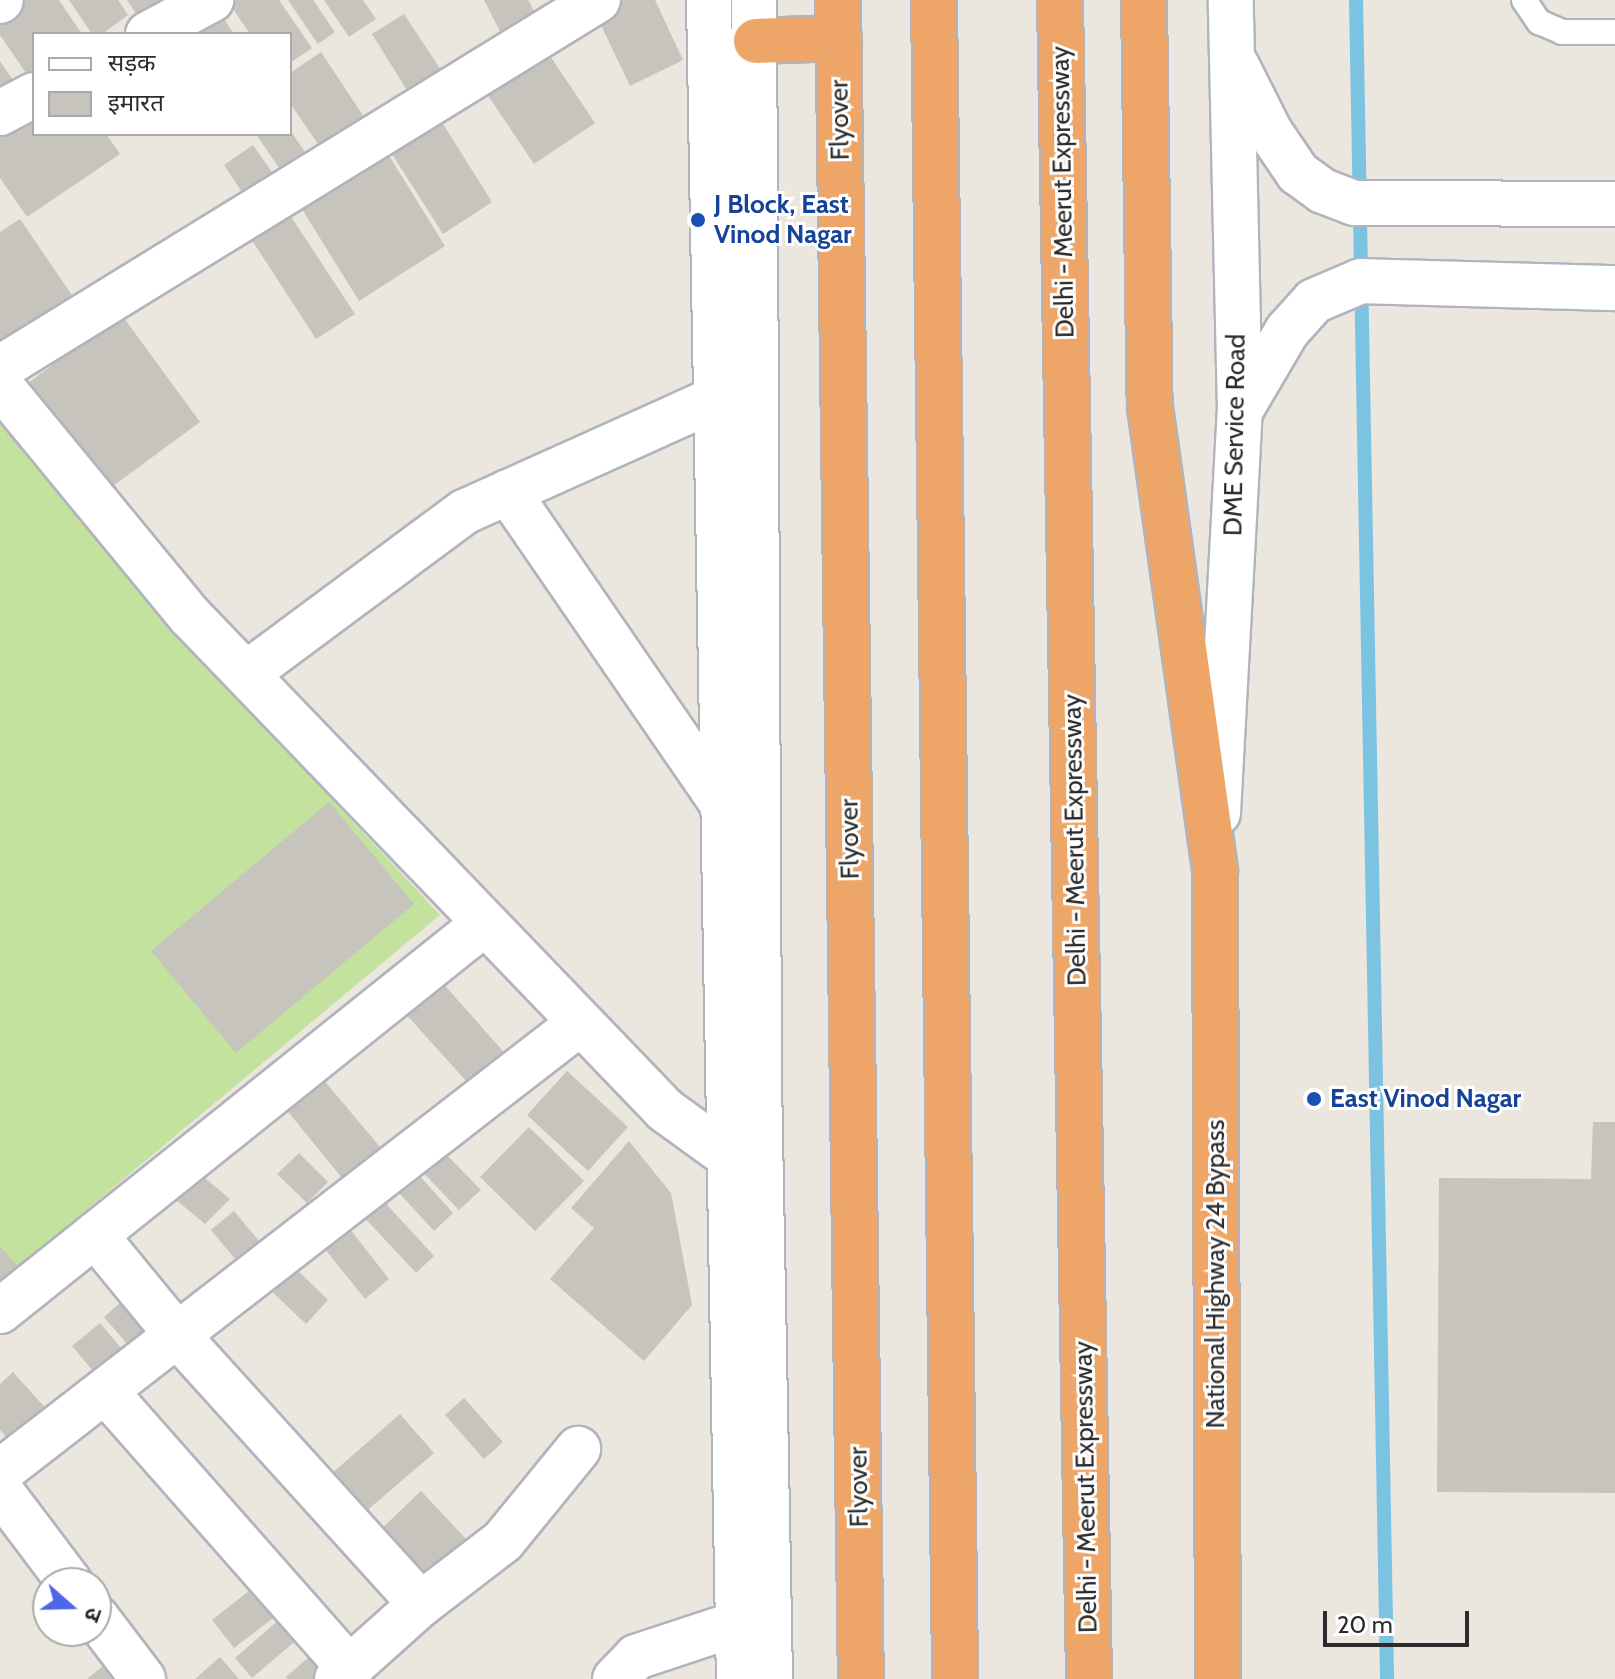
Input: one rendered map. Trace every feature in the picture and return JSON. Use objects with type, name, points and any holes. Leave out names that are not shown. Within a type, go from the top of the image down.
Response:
[{"type":"highway","points":[[934,0],[955,1679]]},
{"type":"highway","name":"Delhi - Meerut Expressway","points":[[1060,0],[1089,1679]]},
{"type":"highway","points":[[1144,0],[1150,407],[1215,870]]},
{"type":"highway","points":[[755,21],[838,19]]},
{"type":"highway","name":"Flyover","points":[[838,19],[861,1679]]},
{"type":"highway","name":"National Highway 24 Bypass","points":[[1215,870],[1218,1679]]},
{"type":"street","points":[[152,32],[211,0]]},
{"type":"street","points":[[0,368],[598,0]]},
{"type":"street","points":[[709,0],[739,1679]]},
{"type":"street","name":"DME Service Road","points":[[1215,870],[1240,411],[1231,0]]},
{"type":"street","points":[[755,21],[759,1063],[770,1679]]},
{"type":"street","points":[[1231,53],[1270,132],[1298,173],[1334,195],[1355,203],[1615,204]]},
{"type":"street","points":[[0,113],[32,96]]},
{"type":"street","points":[[1240,411],[1287,331],[1314,301],[1361,281],[1615,288]]},
{"type":"street","points":[[0,385],[190,616],[665,1110],[730,1157]]},
{"type":"street","points":[[246,674],[464,512],[716,399]]},
{"type":"street","points":[[508,492],[724,806]]},
{"type":"street","points":[[0,1311],[484,924]]},
{"type":"street","points":[[0,1472],[580,1023]]},
{"type":"street","points":[[95,1235],[177,1335],[421,1604]]},
{"type":"street","points":[[105,1391],[343,1674],[421,1604],[503,1541],[578,1449]]},
{"type":"street","points":[[0,1490],[58,1567]]},
{"type":"street","points":[[615,1679],[636,1657],[739,1623]]},
{"type":"street","points":[[112,1638],[143,1679]]},
{"type":"lane","points":[[1524,0],[1539,22],[1562,32],[1615,32]]},
{"type":"green space","points":[[0,400],[24,436],[286,750],[440,915],[0,1282]]},
{"type":"building","points":[[10,0],[59,0],[81,32],[32,32],[32,73],[28,76],[0,35],[0,7]]},
{"type":"building","points":[[69,0],[118,0],[128,15],[105,32],[91,32]]},
{"type":"building","points":[[127,0],[171,0],[141,21]]},
{"type":"building","points":[[227,0],[279,0],[312,48],[292,62],[292,32],[249,32]]},
{"type":"building","points":[[288,0],[313,0],[335,32],[318,44]]},
{"type":"building","points":[[324,0],[363,0],[376,19],[349,37]]},
{"type":"building","points":[[484,0],[528,0],[539,20],[504,39]]},
{"type":"building","points":[[605,0],[655,0],[683,60],[630,86],[592,6]]},
{"type":"building","points":[[215,6],[233,32],[193,32],[188,25]]},
{"type":"building","points":[[404,14],[443,73],[410,95],[372,34]]},
{"type":"building","points":[[540,41],[595,123],[534,164],[479,82]]},
{"type":"building","points":[[321,52],[366,120],[322,150],[292,106],[292,72]]},
{"type":"building","points":[[0,61],[17,86],[0,97]]},
{"type":"building","points":[[32,110],[32,136],[107,136],[120,154],[27,217],[0,178],[0,132]]},
{"type":"building","points":[[435,111],[492,202],[443,234],[385,143]]},
{"type":"building","points":[[292,133],[311,161],[286,178],[257,136],[292,136]]},
{"type":"building","points":[[253,145],[278,181],[248,201],[224,165]]},
{"type":"building","points":[[383,146],[445,246],[359,301],[297,201]]},
{"type":"building","points":[[284,206],[355,314],[316,339],[246,231]]},
{"type":"building","points":[[20,219],[80,307],[0,362],[0,232]]},
{"type":"building","points":[[121,314],[200,422],[98,497],[20,389]]},
{"type":"building","points":[[329,802],[414,904],[236,1053],[151,951]]},
{"type":"building","points":[[440,980],[510,1059],[475,1091],[404,1012]]},
{"type":"building","points":[[567,1071],[628,1127],[588,1171],[527,1115]]},
{"type":"building","points":[[317,1072],[380,1147],[342,1178],[285,1108]]},
{"type":"building","points":[[1593,1122],[1615,1122],[1615,1493],[1437,1492],[1439,1178],[1591,1179]]},
{"type":"building","points":[[529,1127],[584,1181],[535,1231],[480,1177]]},
{"type":"building","points":[[629,1141],[671,1193],[692,1305],[644,1361],[550,1279],[594,1228],[571,1208]]},
{"type":"building","points":[[436,1144],[481,1190],[459,1210],[416,1165]]},
{"type":"building","points":[[299,1153],[328,1182],[307,1203],[277,1174]]},
{"type":"building","points":[[409,1164],[453,1213],[434,1231],[389,1182]]},
{"type":"building","points":[[194,1169],[230,1199],[205,1224],[169,1194]]},
{"type":"building","points":[[380,1197],[434,1256],[416,1273],[362,1215]]},
{"type":"building","points":[[234,1211],[259,1241],[236,1260],[211,1230]]},
{"type":"building","points":[[342,1219],[389,1279],[365,1299],[317,1239]]},
{"type":"building","points":[[0,1246],[25,1274],[0,1296]]},
{"type":"building","points":[[288,1261],[328,1300],[306,1324],[265,1285]]},
{"type":"building","points":[[135,1290],[165,1325],[134,1352],[104,1317]]},
{"type":"building","points":[[100,1323],[127,1355],[99,1378],[72,1346]]},
{"type":"building","points":[[13,1372],[49,1412],[14,1445],[0,1430],[0,1384]]},
{"type":"building","points":[[464,1398],[503,1442],[484,1459],[445,1415]]},
{"type":"building","points":[[400,1414],[434,1453],[364,1513],[331,1474]]},
{"type":"building","points":[[421,1491],[466,1539],[423,1580],[378,1532]]},
{"type":"building","points":[[255,1586],[277,1615],[234,1648],[212,1620]]},
{"type":"building","points":[[288,1612],[306,1632],[252,1678],[235,1658]]},
{"type":"building","points":[[318,1649],[322,1679],[286,1677]]},
{"type":"building","points":[[220,1657],[239,1679],[195,1679]]},
{"type":"building","points":[[113,1658],[130,1679],[87,1679]]},
{"type":"waterway","points":[[1356,0],[1387,1679]]},
{"type":"place","name":"J Block, East Vinod Nagar","points":[[698,220]]},
{"type":"place","name":"East Vinod Nagar","points":[[1314,1099]]}]
